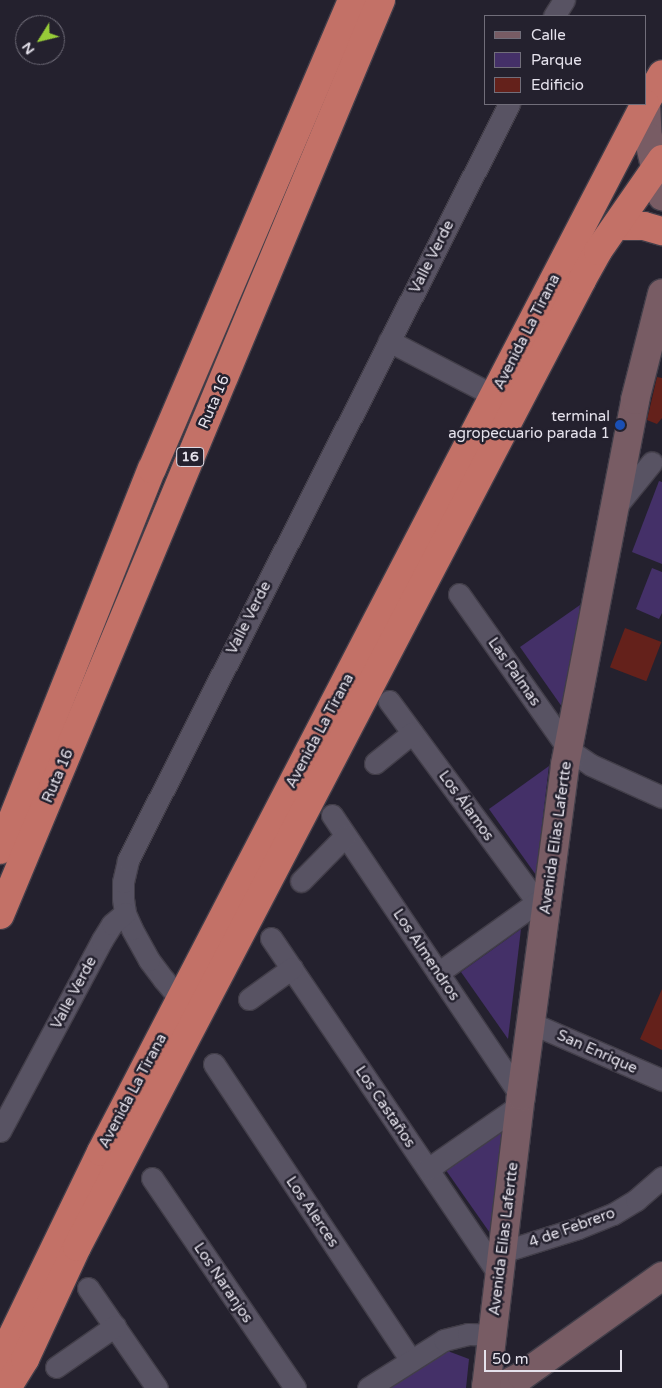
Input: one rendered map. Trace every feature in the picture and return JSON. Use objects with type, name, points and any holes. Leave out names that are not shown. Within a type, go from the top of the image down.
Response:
[{"type":"highway","name":"Ruta 16","points":[[0,850],[152,469],[352,0]]},
{"type":"highway","name":"Ruta 16","points":[[0,915],[381,0]]},
{"type":"highway","name":"Avenida La Tirana","points":[[647,100],[662,74]]},
{"type":"highway","name":"Avenida La Tirana","points":[[7,1388],[24,1359],[77,1248],[190,1004],[505,401],[644,105]]},
{"type":"highway","name":"Avenida La Tirana","points":[[505,401],[616,226],[659,164]]},
{"type":"highway","points":[[616,226],[644,226],[662,231]]},
{"type":"highway","name":"Avenida La Tirana","points":[[0,1361],[97,1160],[190,1004]]},
{"type":"street","points":[[555,15],[564,0]]},
{"type":"street","name":"Valle Verde","points":[[0,1131],[102,940],[112,924],[125,913],[123,882],[132,849],[508,105]]},
{"type":"street","points":[[645,105],[648,137],[659,164],[662,196]]},
{"type":"street","name":"Avenida Elías Lafertte","points":[[486,1387],[520,1100],[532,1023],[542,903],[625,450],[662,294]]},
{"type":"street","points":[[389,341],[505,401]]},
{"type":"street","points":[[614,509],[657,464],[625,450]]},
{"type":"street","name":"Las Palmas","points":[[459,594],[569,750]]},
{"type":"street","name":"Los Álamos","points":[[389,701],[542,903]]},
{"type":"street","points":[[375,763],[412,733]]},
{"type":"street","points":[[569,750],[591,765],[662,797]]},
{"type":"street","name":"Los Almendros","points":[[332,815],[520,1100]]},
{"type":"street","points":[[301,881],[345,836]]},
{"type":"street","points":[[438,973],[542,903]]},
{"type":"street","points":[[125,913],[149,960],[190,1004]]},
{"type":"street","name":"Los Castaños","points":[[271,938],[428,1169],[501,1264]]},
{"type":"street","points":[[249,999],[292,968]]},
{"type":"street","name":"San Enrique","points":[[532,1023],[662,1080]]},
{"type":"street","name":"Los Alerces","points":[[214,1064],[410,1360]]},
{"type":"street","points":[[428,1169],[520,1100]]},
{"type":"street","name":"Los Naranjos","points":[[152,1178],[295,1388]]},
{"type":"street","name":"4 de Febrero","points":[[501,1264],[613,1214],[636,1200],[662,1178]]},
{"type":"street","points":[[486,1387],[504,1384],[522,1376],[662,1276]]},
{"type":"street","points":[[88,1288],[157,1388]]},
{"type":"street","points":[[56,1367],[114,1326]]},
{"type":"street","points":[[368,1388],[432,1346],[456,1336],[492,1335]]},
{"type":"green space","points":[[659,481],[662,482],[662,564],[632,552]]},
{"type":"green space","points":[[652,568],[662,572],[662,613],[659,619],[636,609]]},
{"type":"green space","points":[[580,605],[567,714],[520,647]]},
{"type":"green space","points":[[549,766],[536,875],[489,809]]},
{"type":"green space","points":[[521,929],[508,1039],[461,972]]},
{"type":"green space","points":[[503,1124],[490,1233],[443,1166]]},
{"type":"green space","points":[[445,1350],[469,1359],[466,1388],[387,1388]]},
{"type":"building","points":[[657,377],[662,378],[662,418],[657,424],[647,420]]},
{"type":"building","points":[[625,628],[661,642],[646,681],[610,667]]},
{"type":"building","points":[[662,989],[662,1050],[640,1039]]},
{"type":"place","name":"terminal agropecuario parada 1","points":[[620,425]]}]
